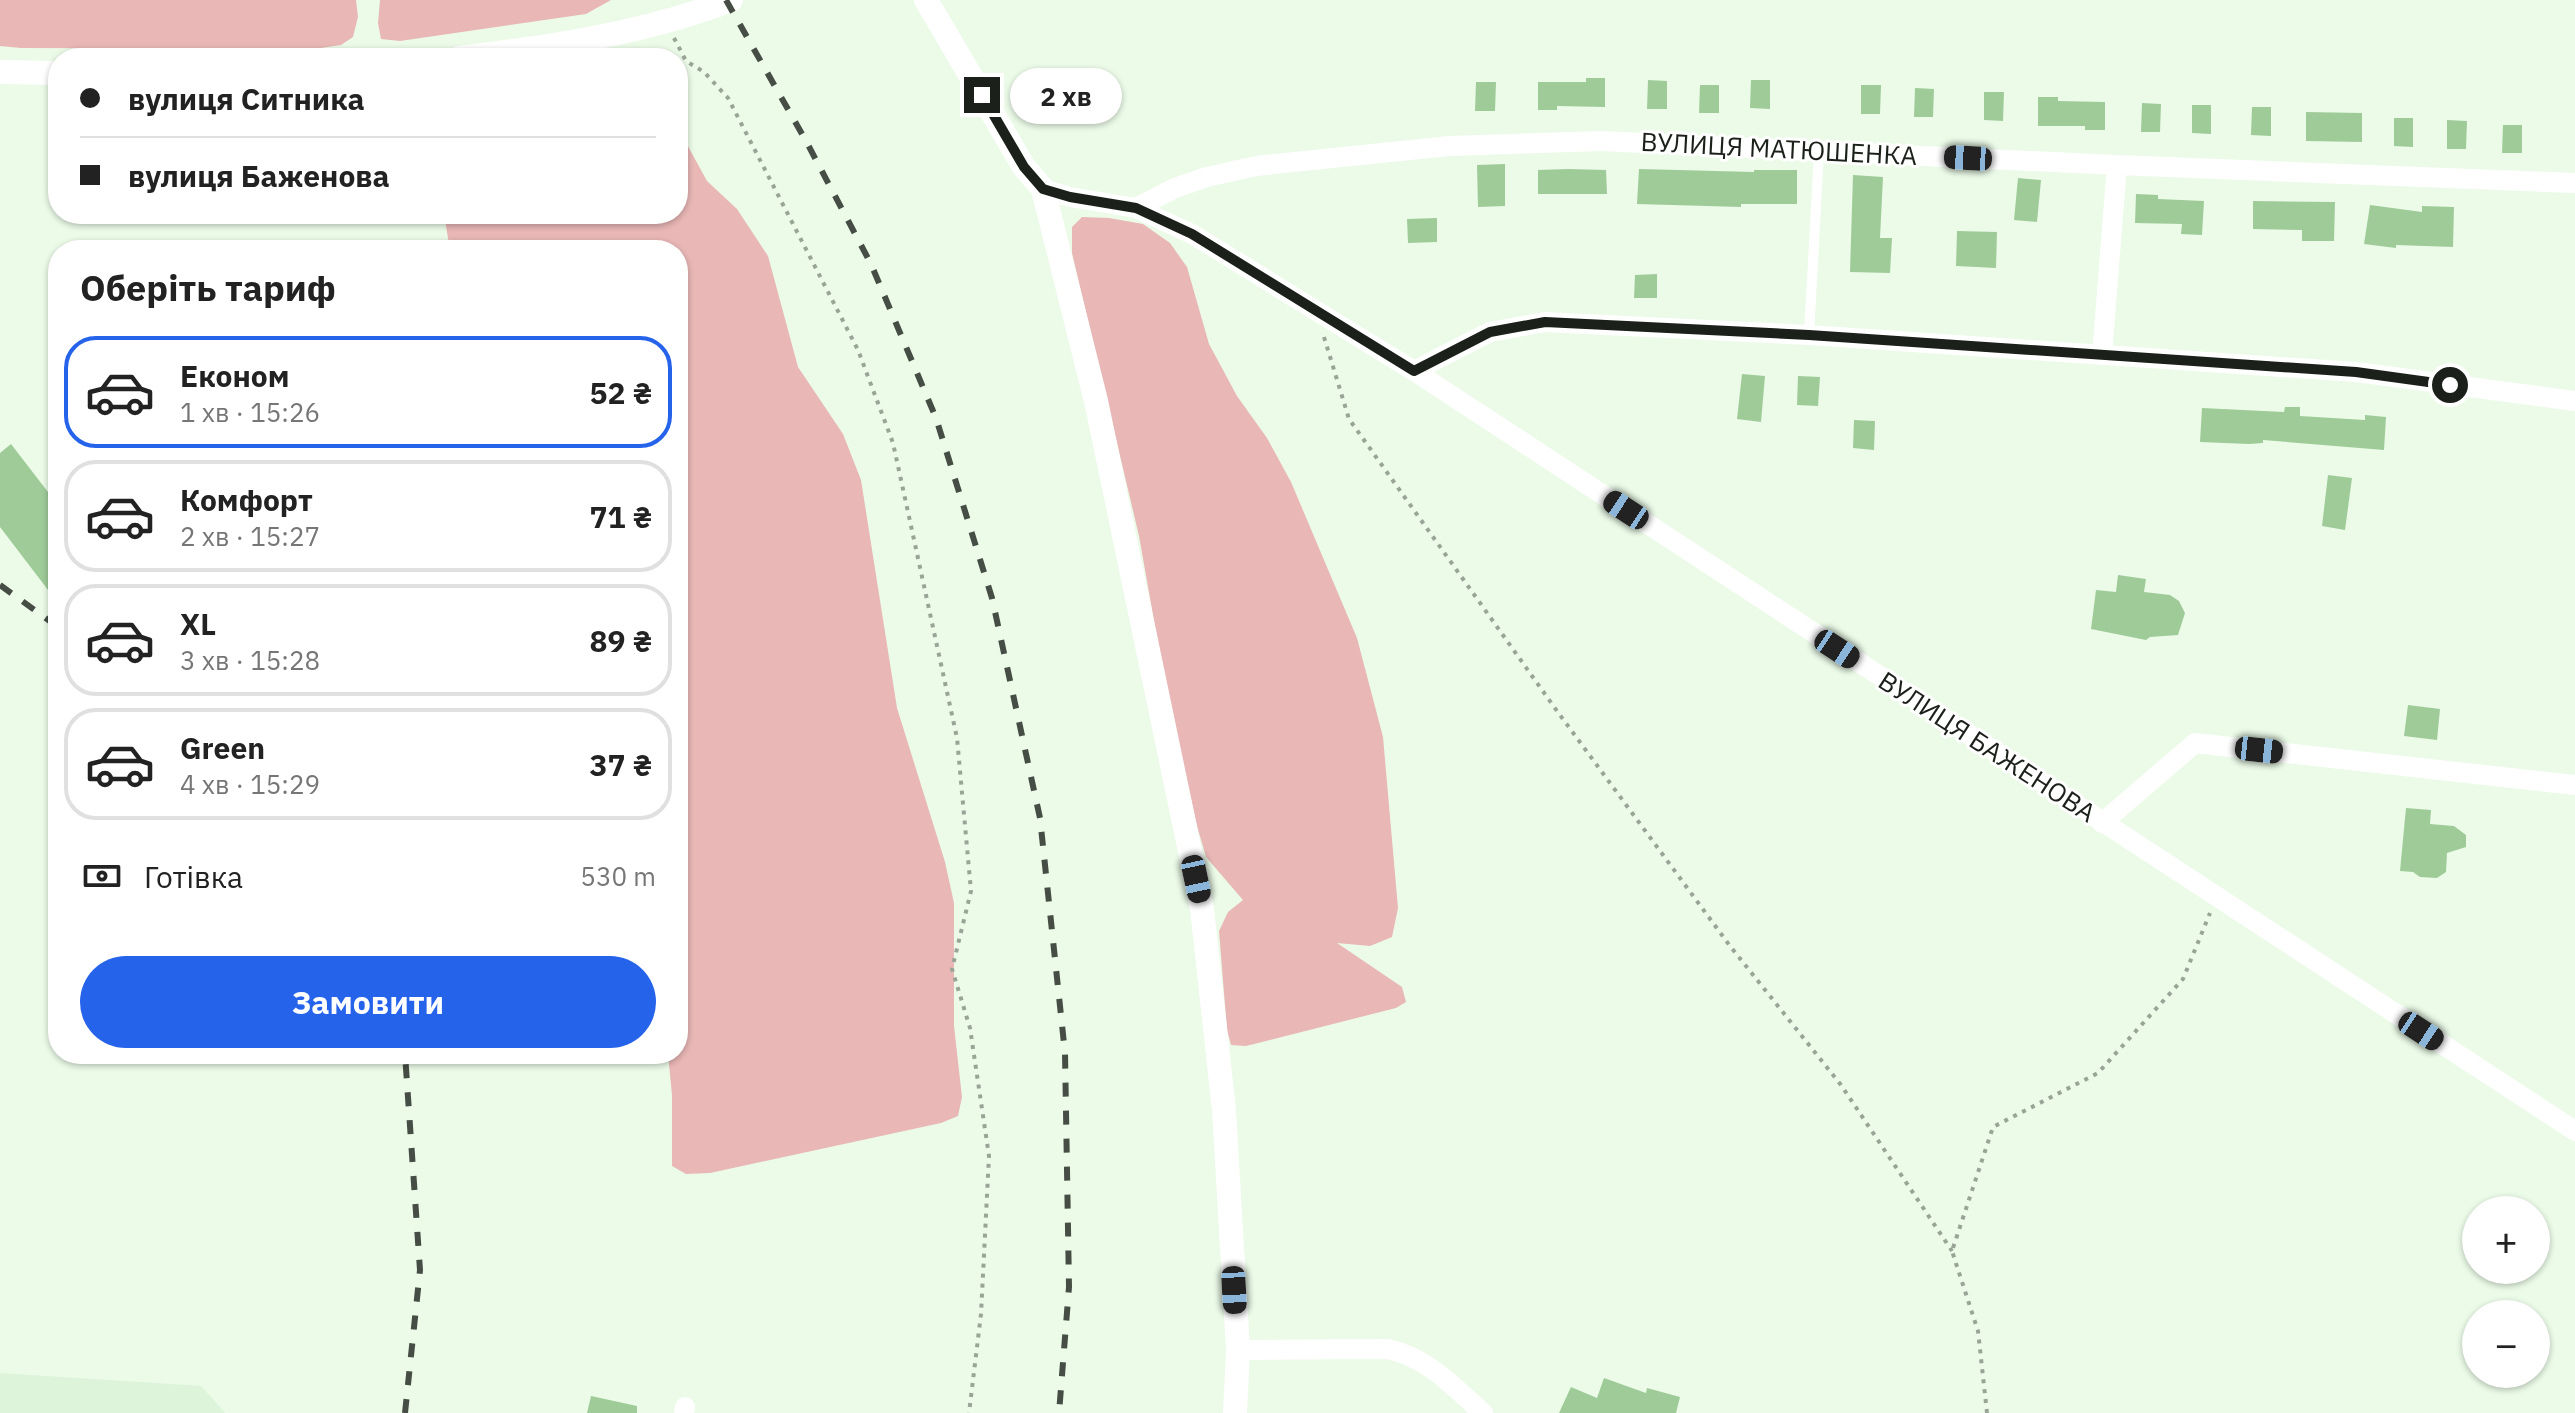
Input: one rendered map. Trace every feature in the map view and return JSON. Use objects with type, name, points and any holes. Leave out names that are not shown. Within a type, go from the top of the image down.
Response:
[{"type":"street","points":[[530,48],[665,21],[731,0]]},
{"type":"street","points":[[926,0],[1024,167],[1043,189],[1096,401],[1202,909],[1224,1110],[1238,1350],[1235,1413]]},
{"type":"street","points":[[0,72],[48,73]]},
{"type":"street","name":"ВУЛИЦЯ МАТЮШЕНКА","points":[[1136,208],[1196,181],[1256,166],[1449,146],[1601,141],[2575,183]]},
{"type":"street","points":[[2102,355],[2117,165]]},
{"type":"street","name":"ВУЛИЦЯ БАЖЕНОВА","points":[[1043,189],[1070,197],[1136,208],[1192,234],[1414,371],[2575,1131]]},
{"type":"street","points":[[1414,371],[1490,332],[1545,322],[1809,335],[2356,372],[2575,401]]},
{"type":"street","points":[[2102,823],[2195,743],[2575,785]]},
{"type":"street","points":[[1238,1350],[1388,1349],[1408,1354],[1441,1374],[1483,1413]]},
{"type":"lane","points":[[1809,335],[1819,151]]},
{"type":"path","points":[[665,21],[679,48]]},
{"type":"path","points":[[688,62],[704,72],[728,98],[858,350],[893,443],[957,738],[971,891],[952,969],[970,1028],[989,1156],[981,1314],[969,1413]]},
{"type":"path","points":[[1316,312],[1349,419],[1720,934],[1841,1085],[1952,1251],[1978,1331],[1987,1413]]},
{"type":"path","points":[[1952,1251],[1993,1127],[2098,1073],[2183,979],[2216,898]]},
{"type":"shaded area","points":[[0,0],[356,0],[358,17],[353,37],[341,45],[321,48],[0,46]]},
{"type":"shaded area","points":[[380,0],[611,0],[586,14],[400,41],[381,39],[378,23]]},
{"type":"shaded area","points":[[688,146],[707,181],[737,209],[768,256],[798,367],[843,434],[861,480],[897,708],[945,862],[954,903],[954,1026],[962,1097],[958,1116],[941,1123],[710,1173],[686,1174],[672,1166],[669,1064],[688,1064],[688,240],[448,240],[446,224],[688,224]]},
{"type":"shaded area","points":[[1082,217],[1143,224],[1170,243],[1187,267],[1209,344],[1237,396],[1267,438],[1291,482],[1357,638],[1383,737],[1398,908],[1392,937],[1370,946],[1337,943],[1402,987],[1406,1002],[1396,1008],[1246,1046],[1231,1045],[1227,1030],[1219,931],[1228,912],[1243,900],[1206,857],[1197,826],[1164,677],[1139,536],[1072,253],[1072,227]]},
{"type":"shaded area","points":[[0,1373],[201,1386],[225,1413],[0,1413]]},
{"type":"building","points":[[1586,78],[1605,78],[1605,107],[1557,106],[1557,110],[1538,110],[1538,82],[1586,82]]},
{"type":"building","points":[[1648,80],[1667,81],[1667,109],[1647,109]]},
{"type":"building","points":[[1751,80],[1770,80],[1770,109],[1750,108]]},
{"type":"building","points":[[1476,82],[1496,82],[1495,111],[1475,111]]},
{"type":"building","points":[[1700,85],[1719,85],[1719,113],[1699,113]]},
{"type":"building","points":[[1861,85],[1881,85],[1880,114],[1861,114]]},
{"type":"building","points":[[1915,88],[1934,89],[1933,117],[1914,117]]},
{"type":"building","points":[[1984,92],[2004,92],[2003,121],[1984,120]]},
{"type":"building","points":[[2038,97],[2058,97],[2058,101],[2105,102],[2105,130],[2085,130],[2085,126],[2038,126]]},
{"type":"building","points":[[2142,103],[2161,104],[2160,132],[2141,132]]},
{"type":"building","points":[[2192,105],[2211,105],[2211,134],[2192,133]]},
{"type":"building","points":[[2252,107],[2271,107],[2271,136],[2251,135]]},
{"type":"building","points":[[2306,112],[2362,113],[2362,142],[2306,141]]},
{"type":"building","points":[[2394,118],[2413,118],[2413,147],[2394,146]]},
{"type":"building","points":[[2447,120],[2467,121],[2466,149],[2447,149]]},
{"type":"building","points":[[2503,125],[2522,125],[2522,153],[2502,153]]},
{"type":"building","points":[[1505,164],[1505,206],[1478,207],[1477,165]]},
{"type":"building","points":[[1639,169],[1797,170],[1797,204],[1741,204],[1741,207],[1637,204]]},
{"type":"building","points":[[1538,170],[1606,170],[1607,194],[1538,194]]},
{"type":"building","points":[[1853,175],[1883,177],[1880,238],[1892,238],[1890,273],[1850,272]]},
{"type":"building","points":[[2018,178],[2041,180],[2037,222],[2014,220]]},
{"type":"building","points":[[2136,194],[2158,195],[2158,199],[2204,201],[2202,235],[2181,234],[2182,224],[2135,223]]},
{"type":"building","points":[[2253,201],[2335,202],[2334,241],[2302,241],[2302,230],[2253,229]]},
{"type":"building","points":[[2370,205],[2422,212],[2422,206],[2454,207],[2453,247],[2396,245],[2396,248],[2364,244]]},
{"type":"building","points":[[1437,218],[1437,242],[1408,243],[1407,219]]},
{"type":"building","points":[[1957,231],[1997,232],[1996,268],[1956,266]]},
{"type":"building","points":[[1657,274],[1657,298],[1634,298],[1635,275]]},
{"type":"building","points":[[1742,374],[1765,376],[1761,422],[1737,419]]},
{"type":"building","points":[[1798,376],[1820,377],[1818,406],[1797,405]]},
{"type":"building","points":[[2285,407],[2300,407],[2300,416],[2365,420],[2365,415],[2386,417],[2384,450],[2263,440],[2263,443],[2249,444],[2200,442],[2202,408],[2284,412]]},
{"type":"building","points":[[1854,420],[1875,421],[1874,450],[1853,448]]},
{"type":"building","points":[[11,444],[48,492],[48,590],[0,527],[0,453]]},
{"type":"building","points":[[2328,475],[2352,478],[2345,530],[2322,526]]},
{"type":"building","points":[[2118,575],[2146,579],[2144,592],[2170,595],[2179,601],[2185,613],[2178,635],[2146,640],[2091,629],[2096,590],[2116,592]]},
{"type":"building","points":[[2408,705],[2440,709],[2437,740],[2404,736]]},
{"type":"building","points":[[2406,808],[2431,810],[2430,824],[2454,826],[2466,835],[2466,847],[2447,853],[2446,872],[2437,878],[2400,871]]},
{"type":"building","points":[[1604,1378],[1646,1393],[1647,1388],[1680,1397],[1676,1413],[1559,1413],[1571,1387],[1597,1398]]},
{"type":"building","points":[[591,1396],[637,1406],[637,1413],[587,1413]]},
{"type":"railway","points":[[726,0],[871,264],[936,418],[992,598],[1040,818],[1065,1053],[1069,1287],[1059,1413]]},
{"type":"railway","points":[[0,585],[48,620]]},
{"type":"railway","points":[[405,1413],[420,1270],[406,1064]]},
{"type":"route","points":[[982,95],[1024,167],[1043,189],[1070,197],[1136,208],[1192,234],[1414,371],[1490,332],[1545,322],[1809,335],[2356,372],[2450,385]]}]
